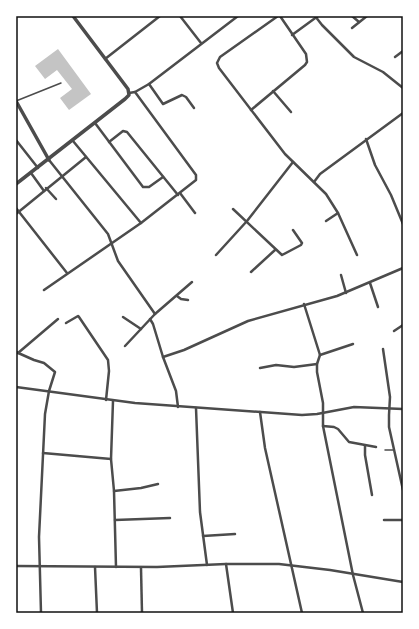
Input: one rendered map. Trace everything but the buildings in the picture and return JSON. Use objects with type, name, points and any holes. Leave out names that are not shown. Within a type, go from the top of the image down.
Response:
[{"type":"street","points":[[16,184],[126,99],[129,93],[128,89],[73,16]]},
{"type":"street","points":[[105,58],[160,16]]},
{"type":"street","points":[[180,16],[201,43]]},
{"type":"street","points":[[129,93],[135,92],[149,84],[238,16]]},
{"type":"street","points":[[251,110],[307,62],[306,54],[279,16],[220,57],[218,61],[219,68],[251,110],[281,149],[292,162],[326,194],[338,213],[357,254]]},
{"type":"street","points":[[292,35],[316,16],[327,30],[354,57],[383,72],[403,88]]},
{"type":"street","points":[[352,16],[358,22]]},
{"type":"street","points":[[352,28],[367,16]]},
{"type":"street","points":[[394,57],[403,51]]},
{"type":"street","points":[[149,84],[164,104],[182,95],[186,96],[194,108]]},
{"type":"street","points":[[273,91],[291,112]]},
{"type":"street","points":[[44,290],[141,223],[196,180],[196,175],[135,92]]},
{"type":"street","points":[[16,101],[49,160],[108,234],[115,256],[155,314]]},
{"type":"street","points":[[314,182],[320,174],[403,113]]},
{"type":"street","points":[[95,123],[143,187],[149,187],[163,176]]},
{"type":"street","points":[[109,142],[123,131],[127,132],[195,213]]},
{"type":"street","points":[[366,139],[375,165],[391,195],[403,224]]},
{"type":"street","points":[[16,140],[38,168]]},
{"type":"street","points":[[73,141],[141,223]]},
{"type":"street","points":[[17,212],[86,157]]},
{"type":"street","points":[[216,254],[247,221],[292,162]]},
{"type":"street","points":[[31,173],[45,190],[56,199]]},
{"type":"street","points":[[16,208],[17,212],[67,273]]},
{"type":"street","points":[[233,209],[280,254],[284,255],[301,245],[301,241],[293,230]]},
{"type":"street","points":[[326,221],[338,213]]},
{"type":"street","points":[[250,272],[275,250]]},
{"type":"street","points":[[163,357],[184,350],[248,321],[346,293],[403,268]]},
{"type":"street","points":[[341,275],[346,293]]},
{"type":"street","points":[[125,346],[155,314],[192,282]]},
{"type":"street","points":[[370,283],[378,307]]},
{"type":"street","points":[[177,296],[181,299],[188,300]]},
{"type":"street","points":[[304,304],[320,355],[317,364],[317,372],[323,403],[322,426],[353,574],[363,613]]},
{"type":"street","points":[[66,323],[78,316],[80,317],[108,360],[109,371],[106,400]]},
{"type":"street","points":[[123,317],[141,329]]},
{"type":"street","points":[[41,613],[39,537],[45,414],[49,391],[55,375],[53,369],[44,363],[17,352],[58,319]]},
{"type":"street","points":[[150,319],[176,391],[178,407]]},
{"type":"street","points":[[394,331],[403,325]]},
{"type":"street","points":[[320,355],[353,344]]},
{"type":"street","points":[[383,350],[390,397],[388,421],[403,490]]},
{"type":"street","points":[[260,368],[276,365],[294,367],[317,364]]},
{"type":"street","points":[[16,387],[113,401],[302,415],[323,413],[354,407],[403,409]]},
{"type":"street","points":[[113,401],[111,459],[114,491],[116,567]]},
{"type":"street","points":[[196,408],[199,497],[207,565]]},
{"type":"street","points":[[260,412],[265,448],[302,613]]},
{"type":"street","points":[[322,426],[334,427],[341,432],[349,442],[364,446],[376,446]]},
{"type":"street","points":[[364,446],[372,495]]},
{"type":"street","points":[[43,453],[111,459]]},
{"type":"street","points":[[114,491],[141,488],[158,484]]},
{"type":"street","points":[[115,520],[170,518]]},
{"type":"street","points":[[384,520],[403,520]]},
{"type":"street","points":[[203,536],[235,534]]},
{"type":"street","points":[[226,564],[233,613]]},
{"type":"street","points":[[16,566],[141,568],[226,564],[279,564],[330,570],[403,582]]},
{"type":"street","points":[[95,567],[97,613]]},
{"type":"street","points":[[141,568],[142,613]]},
{"type":"lane","points":[[16,101],[61,83]]},
{"type":"lane","points":[[385,450],[394,450]]}]
